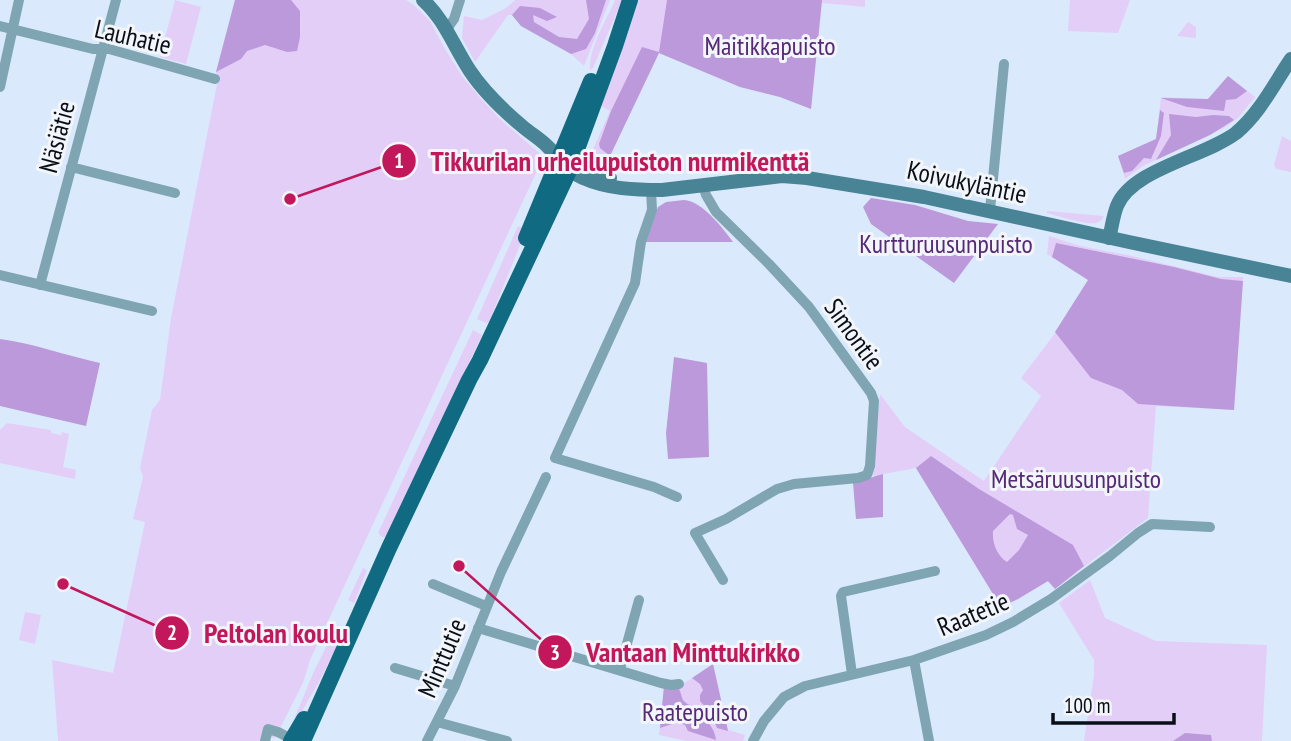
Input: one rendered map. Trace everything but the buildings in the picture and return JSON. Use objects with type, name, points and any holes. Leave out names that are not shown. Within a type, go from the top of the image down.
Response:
[{"type":"main road","points":[[423,0],[447,29],[462,59],[484,90],[567,164]]},
{"type":"main road","points":[[295,740],[300,724],[324,691],[469,380],[528,234],[567,164],[600,60],[629,0]]},
{"type":"main road","points":[[1109,238],[1118,205],[1131,187],[1159,170],[1237,132],[1261,106],[1291,59]]},
{"type":"main road","name":"Koivukyläntie","points":[[567,164],[584,179],[606,186],[651,190],[794,176],[990,210],[1291,276]]},
{"type":"street","points":[[0,87],[19,0]]},
{"type":"street","name":"Näsiätie","points":[[40,285],[116,0]]},
{"type":"street","points":[[447,29],[452,24],[460,0]]},
{"type":"street","name":"Lauhatie","points":[[0,26],[102,50],[109,49],[215,79]]},
{"type":"street","points":[[990,210],[1003,64]]},
{"type":"street","points":[[71,167],[175,193]]},
{"type":"street","name":"Simontie","points":[[702,185],[716,212],[808,307],[871,393],[874,401],[870,466],[867,475],[794,484],[777,489],[695,534],[723,580]]},
{"type":"street","points":[[651,190],[652,210],[641,242],[635,283],[555,458],[677,497]]},
{"type":"street","points":[[0,275],[152,311]]},
{"type":"street","name":"Minttutie","points":[[428,741],[455,686],[486,607],[546,477]]},
{"type":"street","name":"Raatetie","points":[[753,741],[764,721],[784,697],[805,686],[914,660],[986,635],[1013,622],[1069,587],[1152,524],[1210,527]]},
{"type":"street","points":[[852,674],[841,596],[843,592],[935,571]]},
{"type":"street","points":[[433,584],[486,607]]},
{"type":"street","points":[[620,669],[639,600]]},
{"type":"street","points":[[478,628],[661,683],[679,684]]},
{"type":"street","points":[[914,660],[929,741]]},
{"type":"street","points":[[395,668],[455,686]]},
{"type":"street","points":[[437,722],[507,741]]},
{"type":"street","points":[[265,741],[268,729],[295,740]]},
{"type":"green space","points":[[175,0],[201,7],[186,64],[160,57]]},
{"type":"green space","points":[[235,0],[406,0],[430,21],[462,76],[500,119],[539,153],[540,160],[310,660],[303,683],[275,738],[262,735],[260,741],[58,741],[52,660],[113,673],[145,522],[133,519],[143,477],[140,468],[152,410],[160,400],[171,318],[218,79],[216,72]]},
{"type":"green space","points":[[235,0],[291,0],[300,11],[297,51],[287,52],[265,45],[247,51],[241,59],[216,72]]},
{"type":"green space","points":[[515,0],[610,0],[584,66],[571,54],[521,26],[512,15],[508,15],[475,62],[462,38],[464,16],[482,20],[506,8]]},
{"type":"green space","points":[[586,0],[606,0],[595,33],[586,49],[571,54],[521,26],[512,15],[520,6],[540,8],[557,17],[547,21],[533,15],[534,22],[559,37],[577,39],[589,19]]},
{"type":"green space","points":[[615,0],[622,0],[590,70],[595,43]]},
{"type":"green space","name":"Maitikkapuisto","points":[[638,0],[865,0],[865,7],[822,3],[811,109],[780,97],[740,87],[659,53],[605,166],[593,161],[591,154],[610,111],[601,106]]},
{"type":"green space","name":"Maitikkapuisto","points":[[667,0],[822,0],[811,109],[780,97],[740,87],[659,53],[610,156],[599,144],[611,111],[642,47],[659,52]]},
{"type":"green space","points":[[1070,0],[1130,0],[1118,33],[1068,31]]},
{"type":"green space","points":[[1188,22],[1196,27],[1196,38],[1177,36]]},
{"type":"green space","points":[[1228,76],[1255,97],[1239,117],[1224,128],[1143,166],[1125,179],[1118,156],[1156,139],[1161,97],[1208,99]]},
{"type":"green space","points":[[1228,76],[1247,91],[1236,99],[1226,100],[1224,111],[1187,107],[1161,98],[1208,99]]},
{"type":"green space","points":[[1160,110],[1164,113],[1161,136],[1151,159],[1144,158],[1132,171],[1124,173],[1118,156],[1156,139]]},
{"type":"green space","points":[[1169,114],[1229,116],[1234,120],[1210,135],[1156,160],[1171,135]]},
{"type":"green space","points":[[1282,136],[1291,141],[1291,172],[1276,169],[1274,165]]},
{"type":"green space","name":"Kurtturuusunpuisto","points":[[871,198],[915,205],[968,221],[998,224],[954,283],[871,224],[863,207]]},
{"type":"green space","points":[[684,200],[705,210],[733,242],[646,242],[658,207],[666,202]]},
{"type":"green space","points":[[1047,211],[1104,216],[1095,223],[1079,222]]},
{"type":"green space","points":[[518,226],[526,230],[489,322],[486,323],[477,319]]},
{"type":"green space","name":"Metsäruusunpuisto","points":[[1049,236],[1080,246],[1218,277],[1243,277],[1234,410],[1156,406],[1148,518],[1055,589],[1048,581],[1001,607],[916,468],[872,476],[880,394],[905,427],[984,481],[1041,396],[1021,378],[1056,332],[1088,280],[1047,254]]},
{"type":"green space","points":[[1056,243],[1221,279],[1243,281],[1234,410],[1138,404],[1122,390],[1091,378],[1055,332],[1088,280],[1052,257]]},
{"type":"green space","points":[[473,330],[482,335],[465,377],[389,536],[382,537],[378,533]]},
{"type":"green space","points":[[0,339],[100,363],[86,426],[0,406]]},
{"type":"green space","points":[[674,357],[707,363],[709,457],[668,459],[666,433]]},
{"type":"green space","points":[[7,423],[51,430],[51,433],[61,435],[62,432],[69,434],[63,467],[76,470],[75,479],[0,463],[0,430]]},
{"type":"green space","points":[[931,456],[979,489],[1073,545],[1084,566],[1055,589],[1048,581],[1001,607],[916,468]],"holes":[[[1010,514],[1013,515],[1017,529],[1028,535],[1019,550],[1007,562],[996,549],[993,531]]]},
{"type":"green space","points":[[883,474],[883,517],[856,519],[853,483]]},
{"type":"green space","points":[[363,568],[367,570],[354,603],[348,600]]},
{"type":"green space","points":[[1090,580],[1105,618],[1156,641],[1267,645],[1262,741],[1084,741],[1094,660],[1059,603]]},
{"type":"green space","points":[[25,612],[41,615],[35,644],[19,640]]},
{"type":"green space","points":[[337,625],[344,628],[344,632],[319,682],[298,718],[295,717],[314,671]]},
{"type":"green space","name":"Raatepuisto","points":[[713,664],[728,730],[745,735],[743,741],[686,741],[659,735],[664,686],[679,689]]},
{"type":"green space","points":[[713,664],[728,731],[717,728],[710,712],[700,701],[703,690],[700,684],[692,678]]},
{"type":"green space","points":[[664,686],[679,689],[682,699],[711,726],[716,740],[688,731],[685,725],[678,722],[660,728]]},
{"type":"green space","points":[[1185,733],[1211,735],[1212,741],[1173,741]]},
{"type":"place","name":"Tikkurilan urheilupuiston nurmikenttä","points":[[290,199]]},
{"type":"place","name":"Vantaan Minttukirkko","points":[[459,566]]},
{"type":"place","name":"Peltolan koulu","points":[[63,584]]}]
